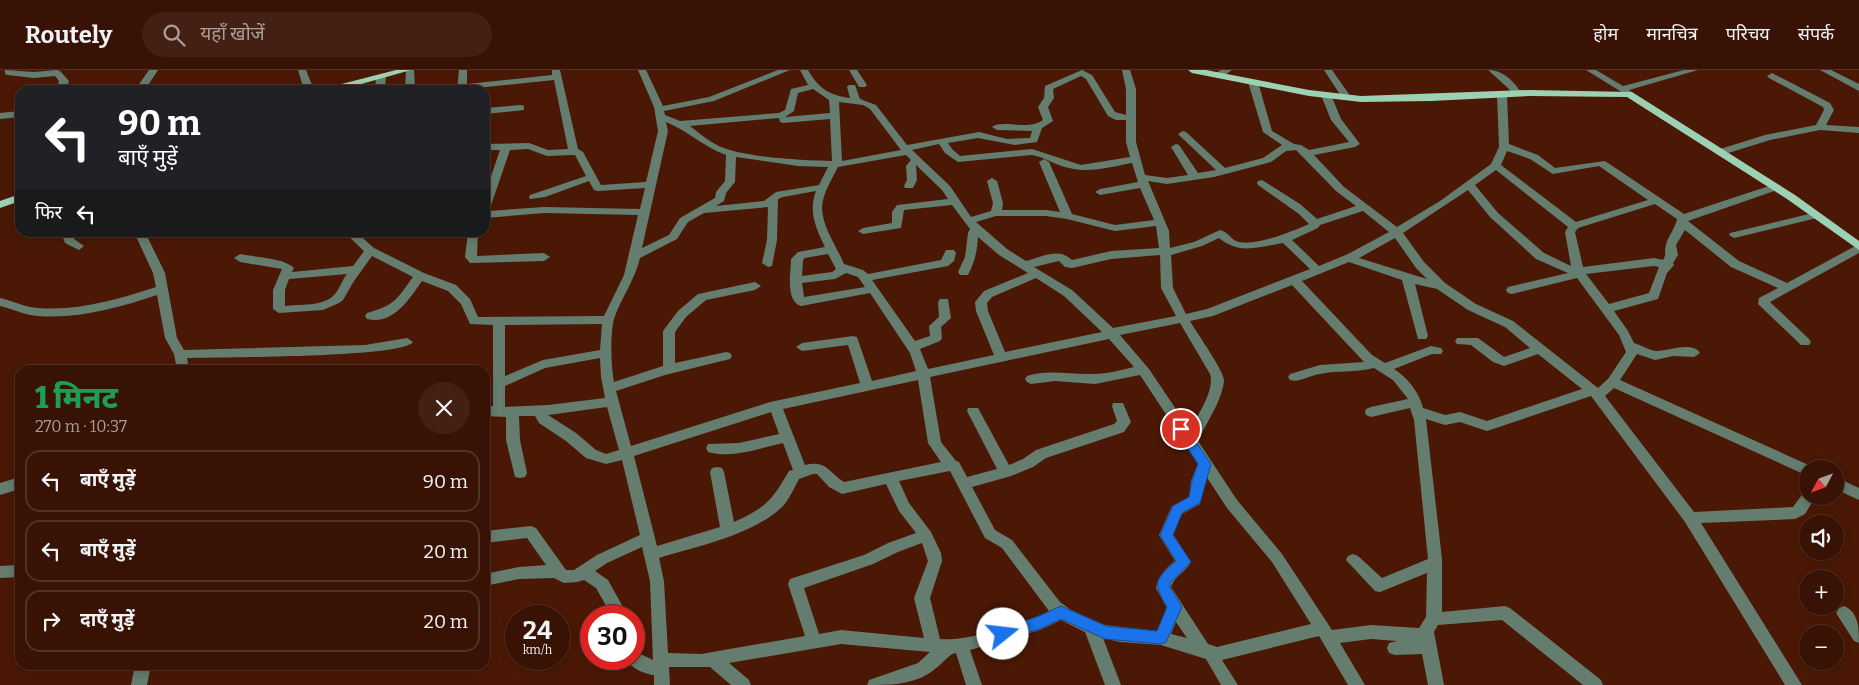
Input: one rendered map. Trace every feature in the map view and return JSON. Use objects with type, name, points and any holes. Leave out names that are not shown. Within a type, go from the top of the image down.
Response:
[{"type":"main road","points":[[350,85],[409,70]]},
{"type":"main road","points":[[1192,70],[1346,97],[1431,98],[1626,92],[1776,187],[1859,247]]},
{"type":"street","points":[[144,85],[154,70]]},
{"type":"street","points":[[302,70],[307,85]]},
{"type":"street","points":[[409,70],[410,85]]},
{"type":"street","points":[[462,85],[464,70]]},
{"type":"street","points":[[642,70],[660,113],[662,131],[630,275],[608,320],[606,354],[612,402],[636,489],[657,581],[662,685]]},
{"type":"street","points":[[660,113],[711,99],[786,70]]},
{"type":"street","points":[[804,70],[814,86],[834,99],[865,103],[873,107],[910,154],[946,188],[972,225],[1003,252],[1068,293],[1112,334],[1142,370],[1232,504],[1277,558],[1326,632],[1356,685]]},
{"type":"street","points":[[853,70],[862,85]]},
{"type":"street","points":[[1126,70],[1131,89],[1131,142],[1143,180],[1164,231],[1166,253],[1165,281],[1167,288],[1195,341],[1216,373],[1218,380],[1213,397],[1190,443]]},
{"type":"street","points":[[1219,75],[1228,70]]},
{"type":"street","points":[[1328,70],[1346,97]]},
{"type":"street","points":[[1492,70],[1512,86],[1517,94]]},
{"type":"street","points":[[1590,70],[1626,92],[1694,70]]},
{"type":"street","points":[[1824,70],[1859,88]]},
{"type":"street","points":[[4,74],[34,75],[57,73],[64,81],[62,85]]},
{"type":"street","points":[[482,85],[557,74],[574,151]]},
{"type":"street","points":[[997,128],[1038,126],[1048,121],[1043,106],[1049,98],[1048,88],[1082,74],[1089,77],[1111,114],[1119,118],[1132,118]]},
{"type":"street","points":[[1772,76],[1827,105],[1829,110],[1820,127]]},
{"type":"street","points":[[380,85],[381,77]]},
{"type":"street","points":[[1253,82],[1268,132],[1291,147]]},
{"type":"street","points":[[679,124],[736,118],[782,116],[790,112],[794,91],[814,86]]},
{"type":"street","points":[[852,86],[856,102]]},
{"type":"street","points":[[1309,153],[1355,144],[1336,120],[1326,95]]},
{"type":"street","points":[[539,412],[544,420],[571,437],[591,454],[606,459],[775,406],[1002,359],[1209,312],[1349,258],[1397,232],[1495,166],[1504,146],[1502,95]]},
{"type":"street","points":[[834,99],[836,164],[823,188],[817,207],[818,215],[839,266],[844,269],[857,270],[865,278],[912,347],[921,364],[936,443],[965,483],[990,534],[1008,544],[1061,612],[1105,632],[1161,638],[1208,652],[1226,653],[1326,632],[1371,632],[1428,642]]},
{"type":"street","points":[[490,111],[521,108]]},
{"type":"street","points":[[660,113],[712,147],[732,153],[798,163],[836,164],[910,154],[942,141],[979,135],[988,138],[1026,142],[1034,140],[1038,126]]},
{"type":"street","points":[[0,116],[15,114]]},
{"type":"street","points":[[783,120],[834,116]]},
{"type":"street","points":[[1721,152],[1768,137],[1820,127],[1859,130]]},
{"type":"street","points":[[1183,134],[1223,172]]},
{"type":"street","points":[[942,141],[948,151],[958,159],[1040,152],[1059,162],[1078,168],[1137,159]]},
{"type":"street","points":[[490,147],[529,146],[547,153],[574,151],[580,153],[598,188],[650,185]]},
{"type":"street","points":[[1504,146],[1534,158],[1553,170],[1600,162],[1658,200],[1735,264],[1785,287]]},
{"type":"street","points":[[490,195],[506,147]]},
{"type":"street","points":[[1176,147],[1195,177]]},
{"type":"street","points":[[1100,192],[1143,180],[1166,181],[1223,172],[1267,160],[1278,150],[1291,147],[1298,147],[1309,153],[1332,181],[1397,232],[1420,265],[1441,286],[1472,306],[1508,324],[1595,393],[1690,518],[1794,685]]},
{"type":"street","points":[[634,256],[673,237],[684,220],[697,210],[720,199],[721,192],[730,182],[732,153]]},
{"type":"street","points":[[909,186],[912,180],[910,154]]},
{"type":"street","points":[[1044,162],[1068,216]]},
{"type":"street","points":[[1495,166],[1503,170],[1574,226]]},
{"type":"street","points":[[534,197],[554,192],[571,183],[592,177]]},
{"type":"street","points":[[992,180],[998,203],[996,213]]},
{"type":"street","points":[[1262,183],[1278,196],[1291,203],[1315,223]]},
{"type":"street","points":[[1469,185],[1494,215],[1540,256],[1579,272]]},
{"type":"street","points":[[1682,220],[1776,187]]},
{"type":"street","points":[[697,210],[766,204],[780,194],[823,188]]},
{"type":"street","points":[[1371,412],[1416,406],[1445,420],[1460,417],[1487,426],[1595,393],[1612,382],[1632,352],[1624,334],[1579,272],[1570,232],[1574,226],[1658,200]]},
{"type":"street","points":[[768,262],[772,240],[771,202]]},
{"type":"street","points":[[863,232],[897,226],[897,212],[901,207],[955,202]]},
{"type":"street","points":[[1023,266],[1054,257],[1062,257],[1069,264],[1072,264],[1111,255],[1166,253],[1198,244],[1220,233],[1232,242],[1244,246],[1285,239],[1314,226],[1315,223],[1366,207]]},
{"type":"street","points":[[490,215],[544,210],[644,212]]},
{"type":"street","points":[[972,225],[996,213],[1046,213],[1068,216],[1116,228],[1161,222]]},
{"type":"street","points":[[1734,236],[1817,216]]},
{"type":"street","points":[[1606,309],[1654,296],[1661,273],[1672,255],[1671,245],[1680,230],[1682,220]]},
{"type":"street","points":[[964,272],[971,257],[972,225]]},
{"type":"street","points":[[68,237],[69,241],[79,246]]},
{"type":"street","points":[[141,237],[159,273],[171,338],[180,354],[182,365]]},
{"type":"street","points":[[354,237],[370,252],[420,276],[452,288],[466,302],[474,321],[608,320]]},
{"type":"street","points":[[473,237],[472,257],[474,260],[544,256]]},
{"type":"street","points":[[1285,239],[1317,270]]},
{"type":"street","points":[[1805,342],[1763,302],[1785,287],[1859,247]]},
{"type":"street","points":[[833,250],[799,257],[797,262],[797,298],[801,302],[873,289]]},
{"type":"street","points":[[240,258],[286,266],[288,268],[279,290],[279,308],[281,310],[329,304],[339,297],[356,269],[370,252]]},
{"type":"street","points":[[865,278],[944,264],[948,261],[950,253]]},
{"type":"street","points":[[1349,258],[1407,278],[1441,286]]},
{"type":"street","points":[[1512,290],[1579,272],[1654,262],[1668,264]]},
{"type":"street","points":[[285,276],[356,269]]},
{"type":"street","points":[[797,280],[836,275],[844,269]]},
{"type":"street","points":[[1002,359],[982,311],[981,302],[988,294],[1036,274]]},
{"type":"street","points":[[371,316],[385,314],[397,308],[420,276]]},
{"type":"street","points":[[1407,278],[1412,291],[1422,336]]},
{"type":"street","points":[[1294,280],[1368,358],[1397,377],[1414,397],[1435,564],[1434,619],[1426,631],[1436,685]]},
{"type":"street","points":[[669,369],[669,331],[682,314],[702,297],[755,286]]},
{"type":"street","points":[[0,302],[22,310],[71,311],[124,302],[162,289]]},
{"type":"street","points":[[912,347],[936,338],[935,326],[945,318],[944,302]]},
{"type":"street","points":[[499,322],[499,384],[520,473]]},
{"type":"street","points":[[802,348],[853,340],[868,387]]},
{"type":"street","points":[[1461,341],[1474,341],[1497,359],[1504,362],[1539,349]]},
{"type":"street","points":[[180,354],[365,349],[407,342]]},
{"type":"street","points":[[1630,346],[1655,356],[1673,352],[1694,353]]},
{"type":"street","points":[[1294,377],[1320,369],[1380,366],[1431,350],[1438,351]]},
{"type":"street","points":[[499,384],[543,364],[606,354]]},
{"type":"street","points":[[609,388],[642,380],[669,369],[726,356]]},
{"type":"street","points":[[1031,379],[1055,376],[1095,379],[1142,370]]},
{"type":"street","points":[[1612,382],[1799,467]]},
{"type":"street","points":[[490,412],[539,412],[612,402]]},
{"type":"street","points":[[775,406],[801,472]]},
{"type":"street","points":[[965,483],[1006,472],[1028,463],[1041,454],[1119,428],[1124,422],[1118,406]]},
{"type":"street","points":[[973,411],[1006,472]]},
{"type":"street","points":[[714,448],[739,448],[786,437]]},
{"type":"street","points":[[1204,464],[1198,481],[1195,500],[1177,510],[1166,535],[1184,562],[1164,581],[1163,588],[1230,685]]},
{"type":"street","points":[[651,554],[708,537],[755,518],[779,501],[794,475],[801,472],[820,468],[842,488],[951,465]]},
{"type":"street","points":[[717,472],[728,529]]},
{"type":"street","points":[[890,477],[904,507],[926,536],[934,553],[935,561],[922,598],[948,646],[974,685]]},
{"type":"street","points":[[0,489],[15,484]]},
{"type":"street","points":[[1844,487],[1859,494]]},
{"type":"street","points":[[1690,518],[1795,513],[1803,505]]},
{"type":"street","points":[[490,536],[531,532],[564,577],[584,571],[602,558],[648,538]]},
{"type":"street","points":[[814,641],[795,584],[868,560],[893,547],[926,536]]},
{"type":"street","points":[[1353,560],[1380,586],[1435,564]]},
{"type":"street","points":[[0,572],[15,571]]},
{"type":"street","points":[[490,579],[519,573],[558,571]]},
{"type":"street","points":[[584,571],[590,578],[604,586],[613,605]]},
{"type":"street","points":[[1161,638],[1175,607]]},
{"type":"street","points":[[645,665],[648,667],[712,659],[814,641],[855,637],[948,646],[1040,623],[1061,612]]},
{"type":"street","points":[[1434,619],[1505,613],[1595,685]]},
{"type":"street","points":[[1844,613],[1859,636]]},
{"type":"street","points":[[1092,627],[1114,685]]},
{"type":"street","points":[[1395,648],[1428,642]]},
{"type":"street","points":[[875,685],[923,668],[948,646]]},
{"type":"street","points":[[712,659],[743,685]]},
{"type":"street","points":[[137,684],[141,670]]},
{"type":"route","points":[[1003,634],[1040,623],[1061,612],[1105,632],[1161,638],[1175,607],[1163,588],[1164,581],[1166,577],[1184,562],[1166,535],[1177,510],[1195,500],[1198,481],[1204,464],[1181,429]]}]
